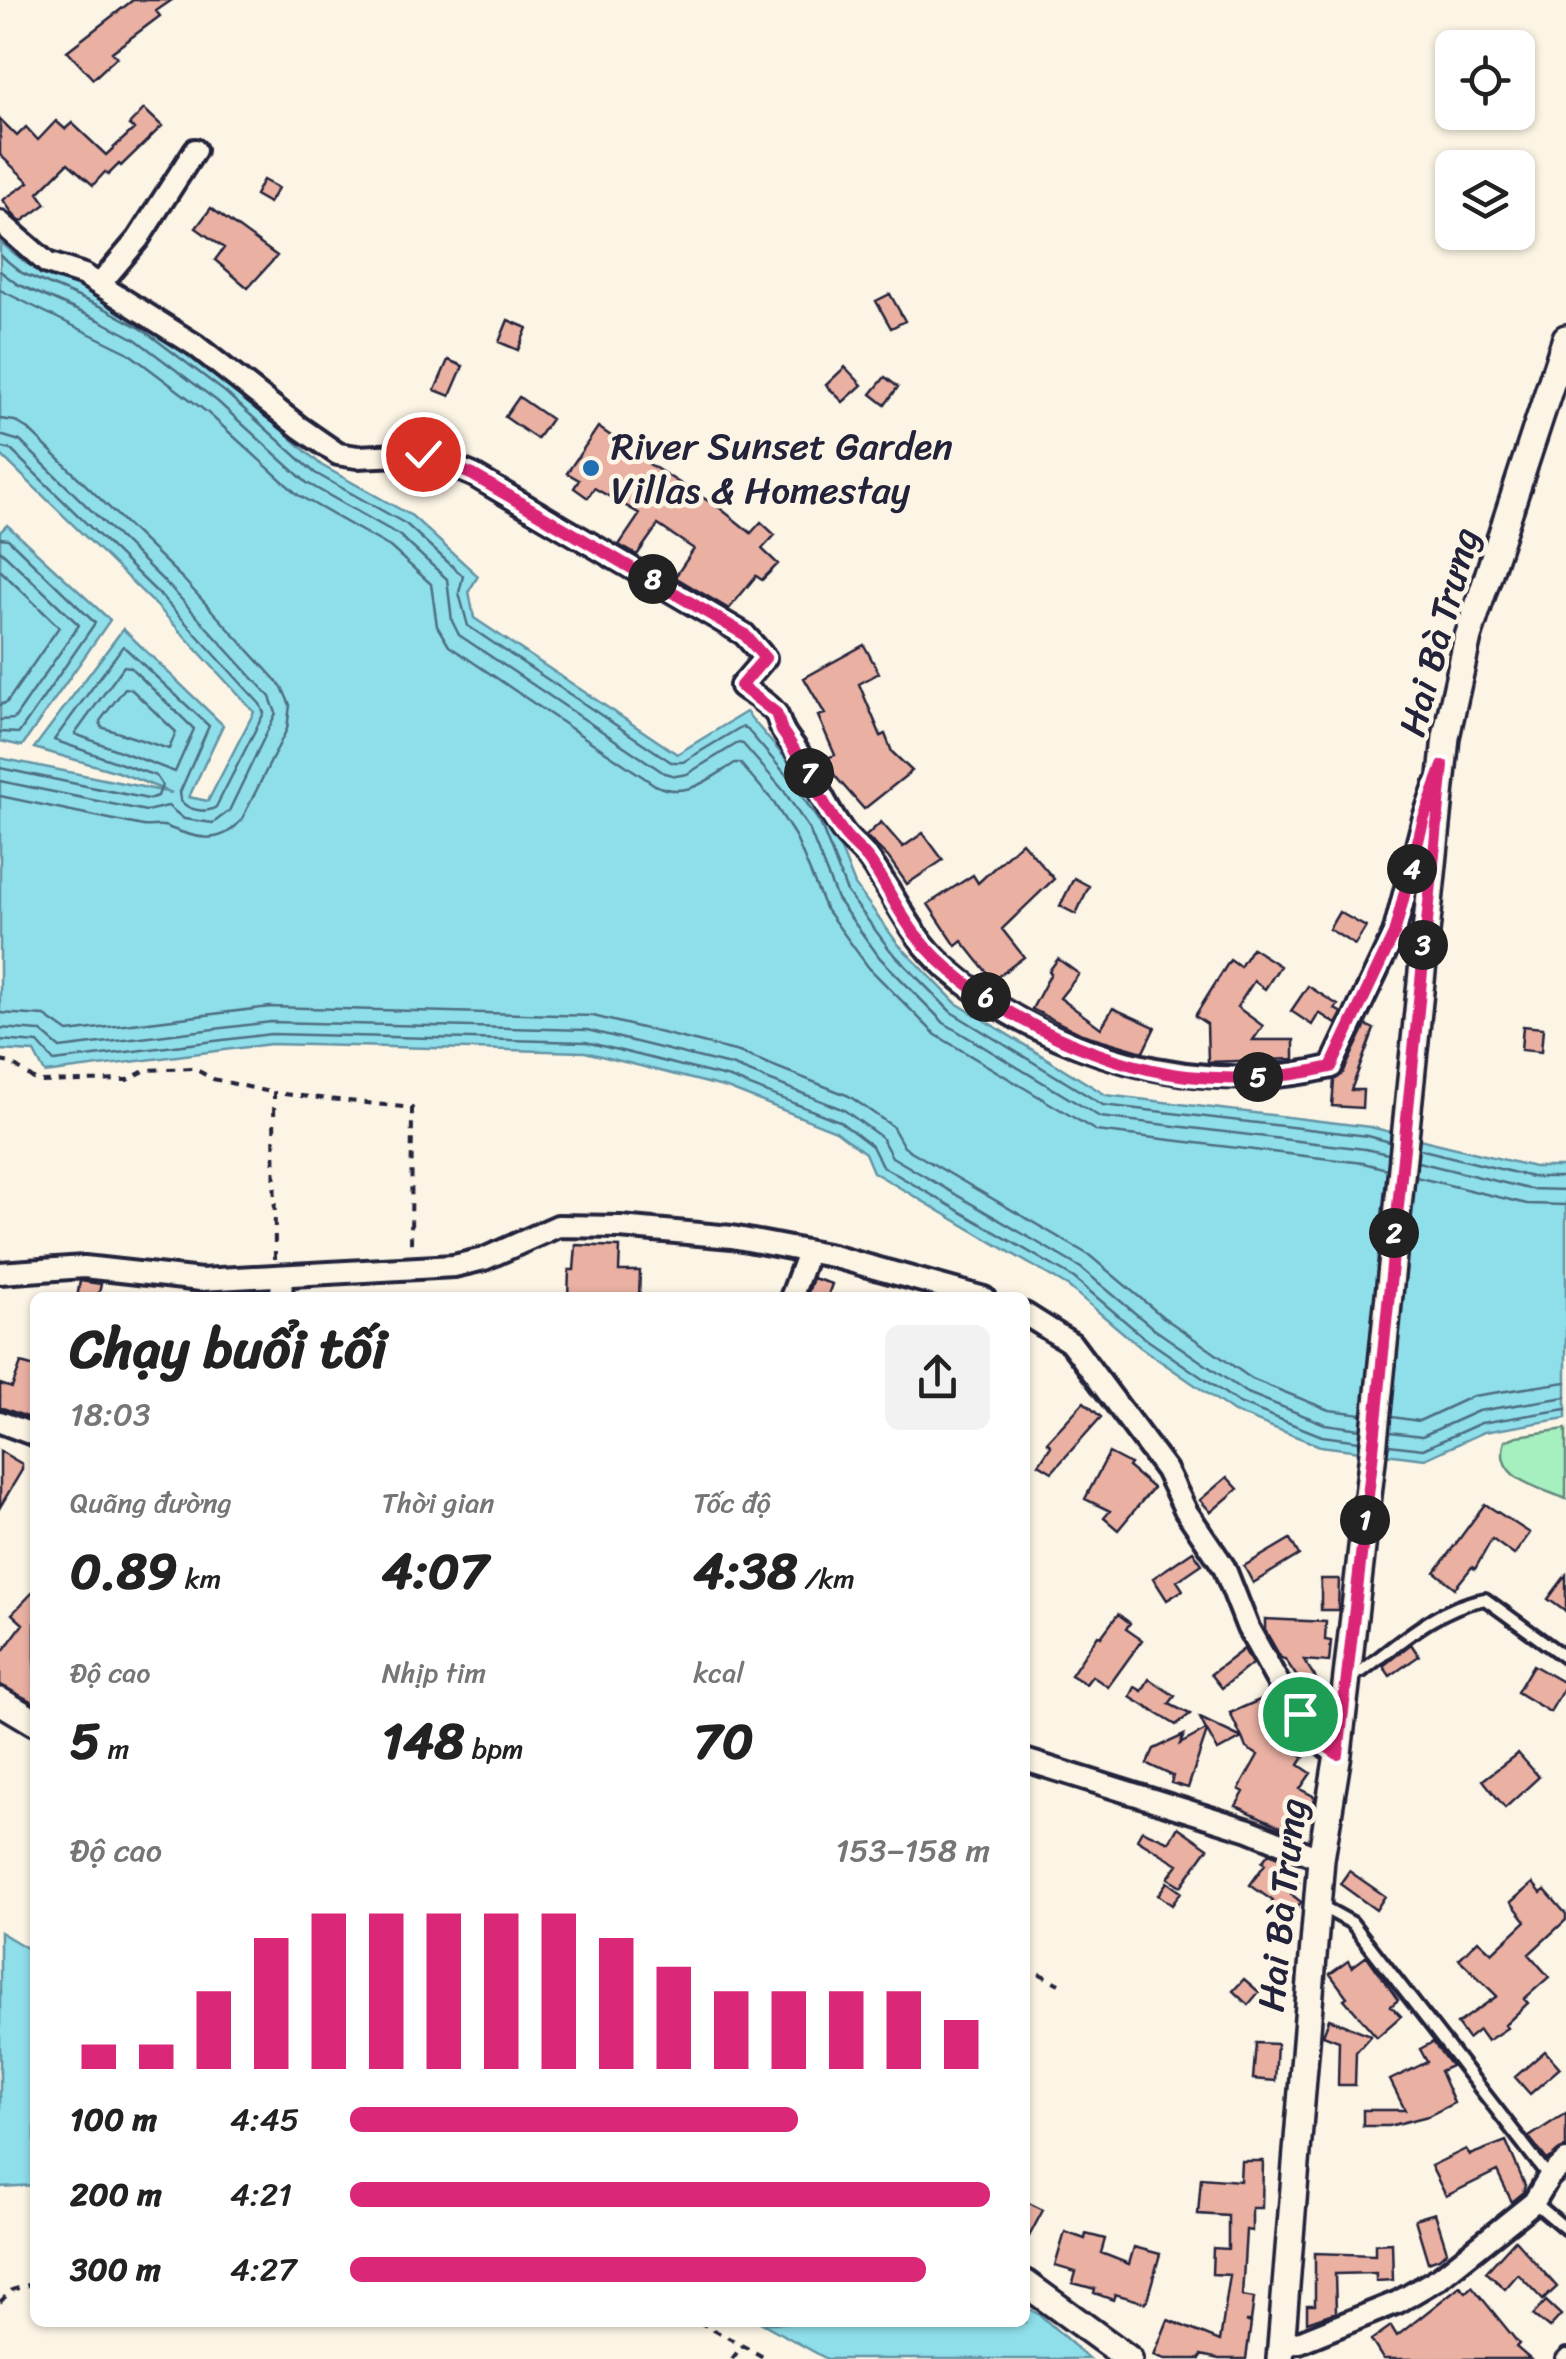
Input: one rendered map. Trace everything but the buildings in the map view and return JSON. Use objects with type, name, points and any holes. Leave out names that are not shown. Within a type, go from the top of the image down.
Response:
[{"type":"street","points":[[100,284],[138,239],[195,150]]},
{"type":"street","points":[[0,222],[47,263],[84,275],[195,345],[338,454],[423,454],[473,475],[744,634],[765,658],[741,686],[776,713],[782,731],[798,752],[823,801],[846,836],[870,860],[914,932],[944,966],[986,996],[1080,1046],[1184,1076],[1229,1079],[1302,1074],[1331,1067],[1394,934],[1424,818],[1443,766]]},
{"type":"street","name":"Hai Bà Trưng","points":[[1281,2351],[1320,1859],[1338,1754],[1372,1461],[1446,737],[1468,637],[1566,338]]},
{"type":"street","points":[[0,1273],[84,1266],[202,1280],[280,1284],[454,1266],[484,1258],[558,1226],[620,1227],[732,1237],[808,1252],[961,1292]]},
{"type":"street","points":[[793,1292],[808,1252]]},
{"type":"street","points":[[1030,1317],[1070,1343],[1166,1470],[1186,1512],[1224,1567],[1248,1628],[1279,1684],[1326,1746],[1338,1754]]},
{"type":"street","points":[[0,1422],[30,1433]]},
{"type":"street","points":[[0,1701],[30,1719]]},
{"type":"street","points":[[1030,1762],[1249,1830],[1320,1859]]},
{"type":"street","points":[[1281,2351],[1398,2302],[1439,2278],[1534,2202],[1549,2177],[1566,2161]]},
{"type":"street","points":[[1030,2287],[1130,2359]]},
{"type":"lane","points":[[1347,1673],[1362,1671],[1463,1602],[1485,1599],[1566,1658]]},
{"type":"lane","points":[[1316,1903],[1352,1923],[1549,2177]]},
{"type":"lane","points":[[1534,2202],[1566,2229]]},
{"type":"path","points":[[0,1061],[12,1063],[38,1082],[126,1080],[146,1070],[194,1068],[213,1078],[274,1093],[412,1108],[411,1268]]},
{"type":"path","points":[[274,1093],[280,1284]]},
{"type":"path","points":[[1030,1969],[1059,1984]]},
{"type":"path","points":[[0,2302],[12,2290],[30,2285]]},
{"type":"path","points":[[708,2327],[766,2359]]},
{"type":"path","points":[[732,2359],[742,2346]]},
{"type":"green space","points":[[1566,1429],[1566,1499],[1511,1473],[1503,1454],[1505,1441]]},
{"type":"water","points":[[0,242],[27,264],[147,320],[231,384],[321,465],[412,516],[478,576],[469,591],[474,618],[677,754],[746,712],[802,778],[829,819],[855,885],[898,944],[956,1003],[1106,1095],[1370,1127],[1534,1167],[1566,1167],[1566,1418],[1484,1432],[1425,1459],[1320,1446],[1234,1412],[1140,1347],[1069,1287],[873,1172],[865,1153],[836,1131],[727,1088],[585,1052],[271,1044],[45,1073],[34,1052],[0,1050],[0,758],[172,793],[118,772],[34,748],[123,629],[223,725],[189,797],[208,801],[254,712],[156,605],[0,454]]},
{"type":"water","points":[[7,525],[110,620],[22,746],[0,741],[0,532]]},
{"type":"water","points":[[0,1932],[30,1950],[30,2185],[0,2187]]},
{"type":"water","points":[[1030,2310],[1089,2359],[827,2359],[769,2327],[1030,2327]]},
{"type":"place","name":"River Sunset Garden Villas & Homestay","points":[[591,468]]},
{"type":"route","points":[[423,454],[473,475],[744,634],[765,658],[741,686],[776,713],[782,731],[846,836],[870,860],[914,932],[944,966],[1029,1022],[1080,1046],[1136,1064],[1184,1076],[1229,1079],[1302,1074],[1331,1067],[1394,934],[1424,818],[1443,766],[1338,1754],[1326,1746],[1300,1714]]}]
